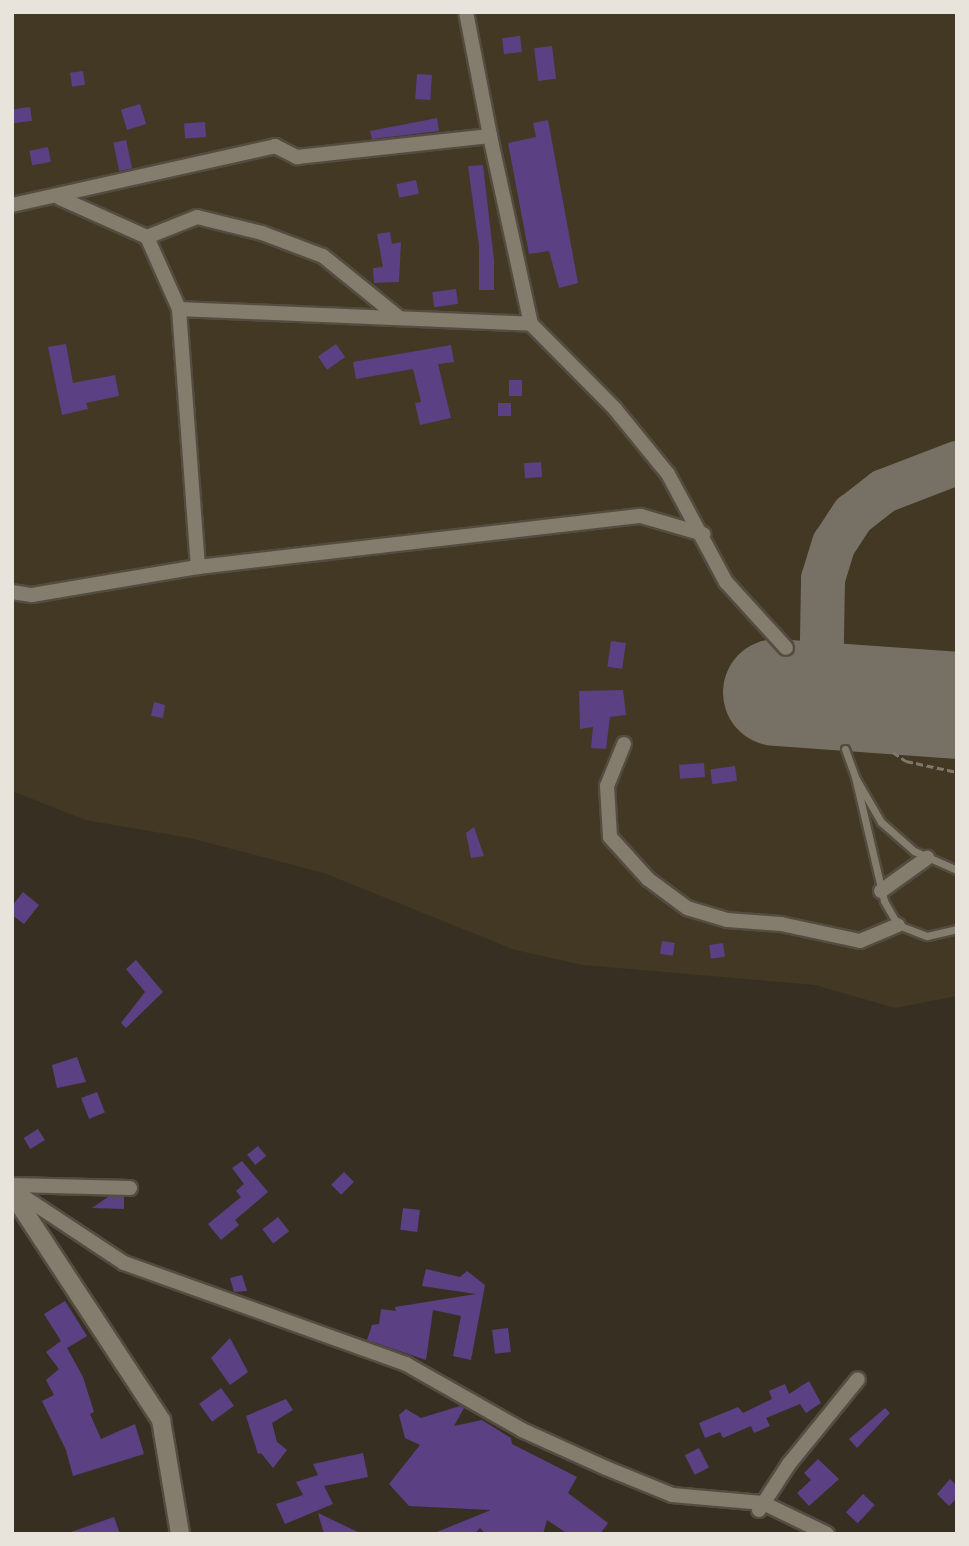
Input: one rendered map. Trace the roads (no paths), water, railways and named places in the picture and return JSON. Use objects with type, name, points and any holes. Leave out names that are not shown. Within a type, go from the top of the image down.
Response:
[{"type":"street","points":[[466,12],[531,324],[615,409],[668,474],[703,534],[726,582],[786,648]]},
{"type":"street","points":[[12,205],[60,198],[275,146],[297,156],[490,136]]},
{"type":"street","points":[[60,198],[148,237],[178,309],[198,567]]},
{"type":"street","points":[[148,237],[197,217],[262,233],[323,256],[397,316]]},
{"type":"street","points":[[178,309],[397,316],[531,324]]},
{"type":"street","points":[[12,592],[32,595],[198,567],[641,516],[703,534]]},
{"type":"street","points":[[624,744],[607,786],[610,837],[648,879],[687,908],[727,920],[781,924],[860,941],[898,925]]},
{"type":"street","points":[[881,891],[928,858]]},
{"type":"street","points":[[12,1189],[130,1188]]},
{"type":"street","points":[[12,1189],[124,1263],[407,1364],[522,1430],[606,1468],[672,1495],[762,1503],[825,1534]]},
{"type":"street","points":[[12,1189],[160,1420],[180,1534]]},
{"type":"street","points":[[759,1510],[789,1464],[858,1379]]},
{"type":"street","points":[[759,1510],[801,1521]]},
{"type":"street","points":[[759,1510],[825,1534]]},
{"type":"lane","points":[[845,749],[855,777],[881,891],[898,925],[927,936],[957,929]]},
{"type":"lane","points":[[855,777],[881,822],[928,858],[957,870]]}]
